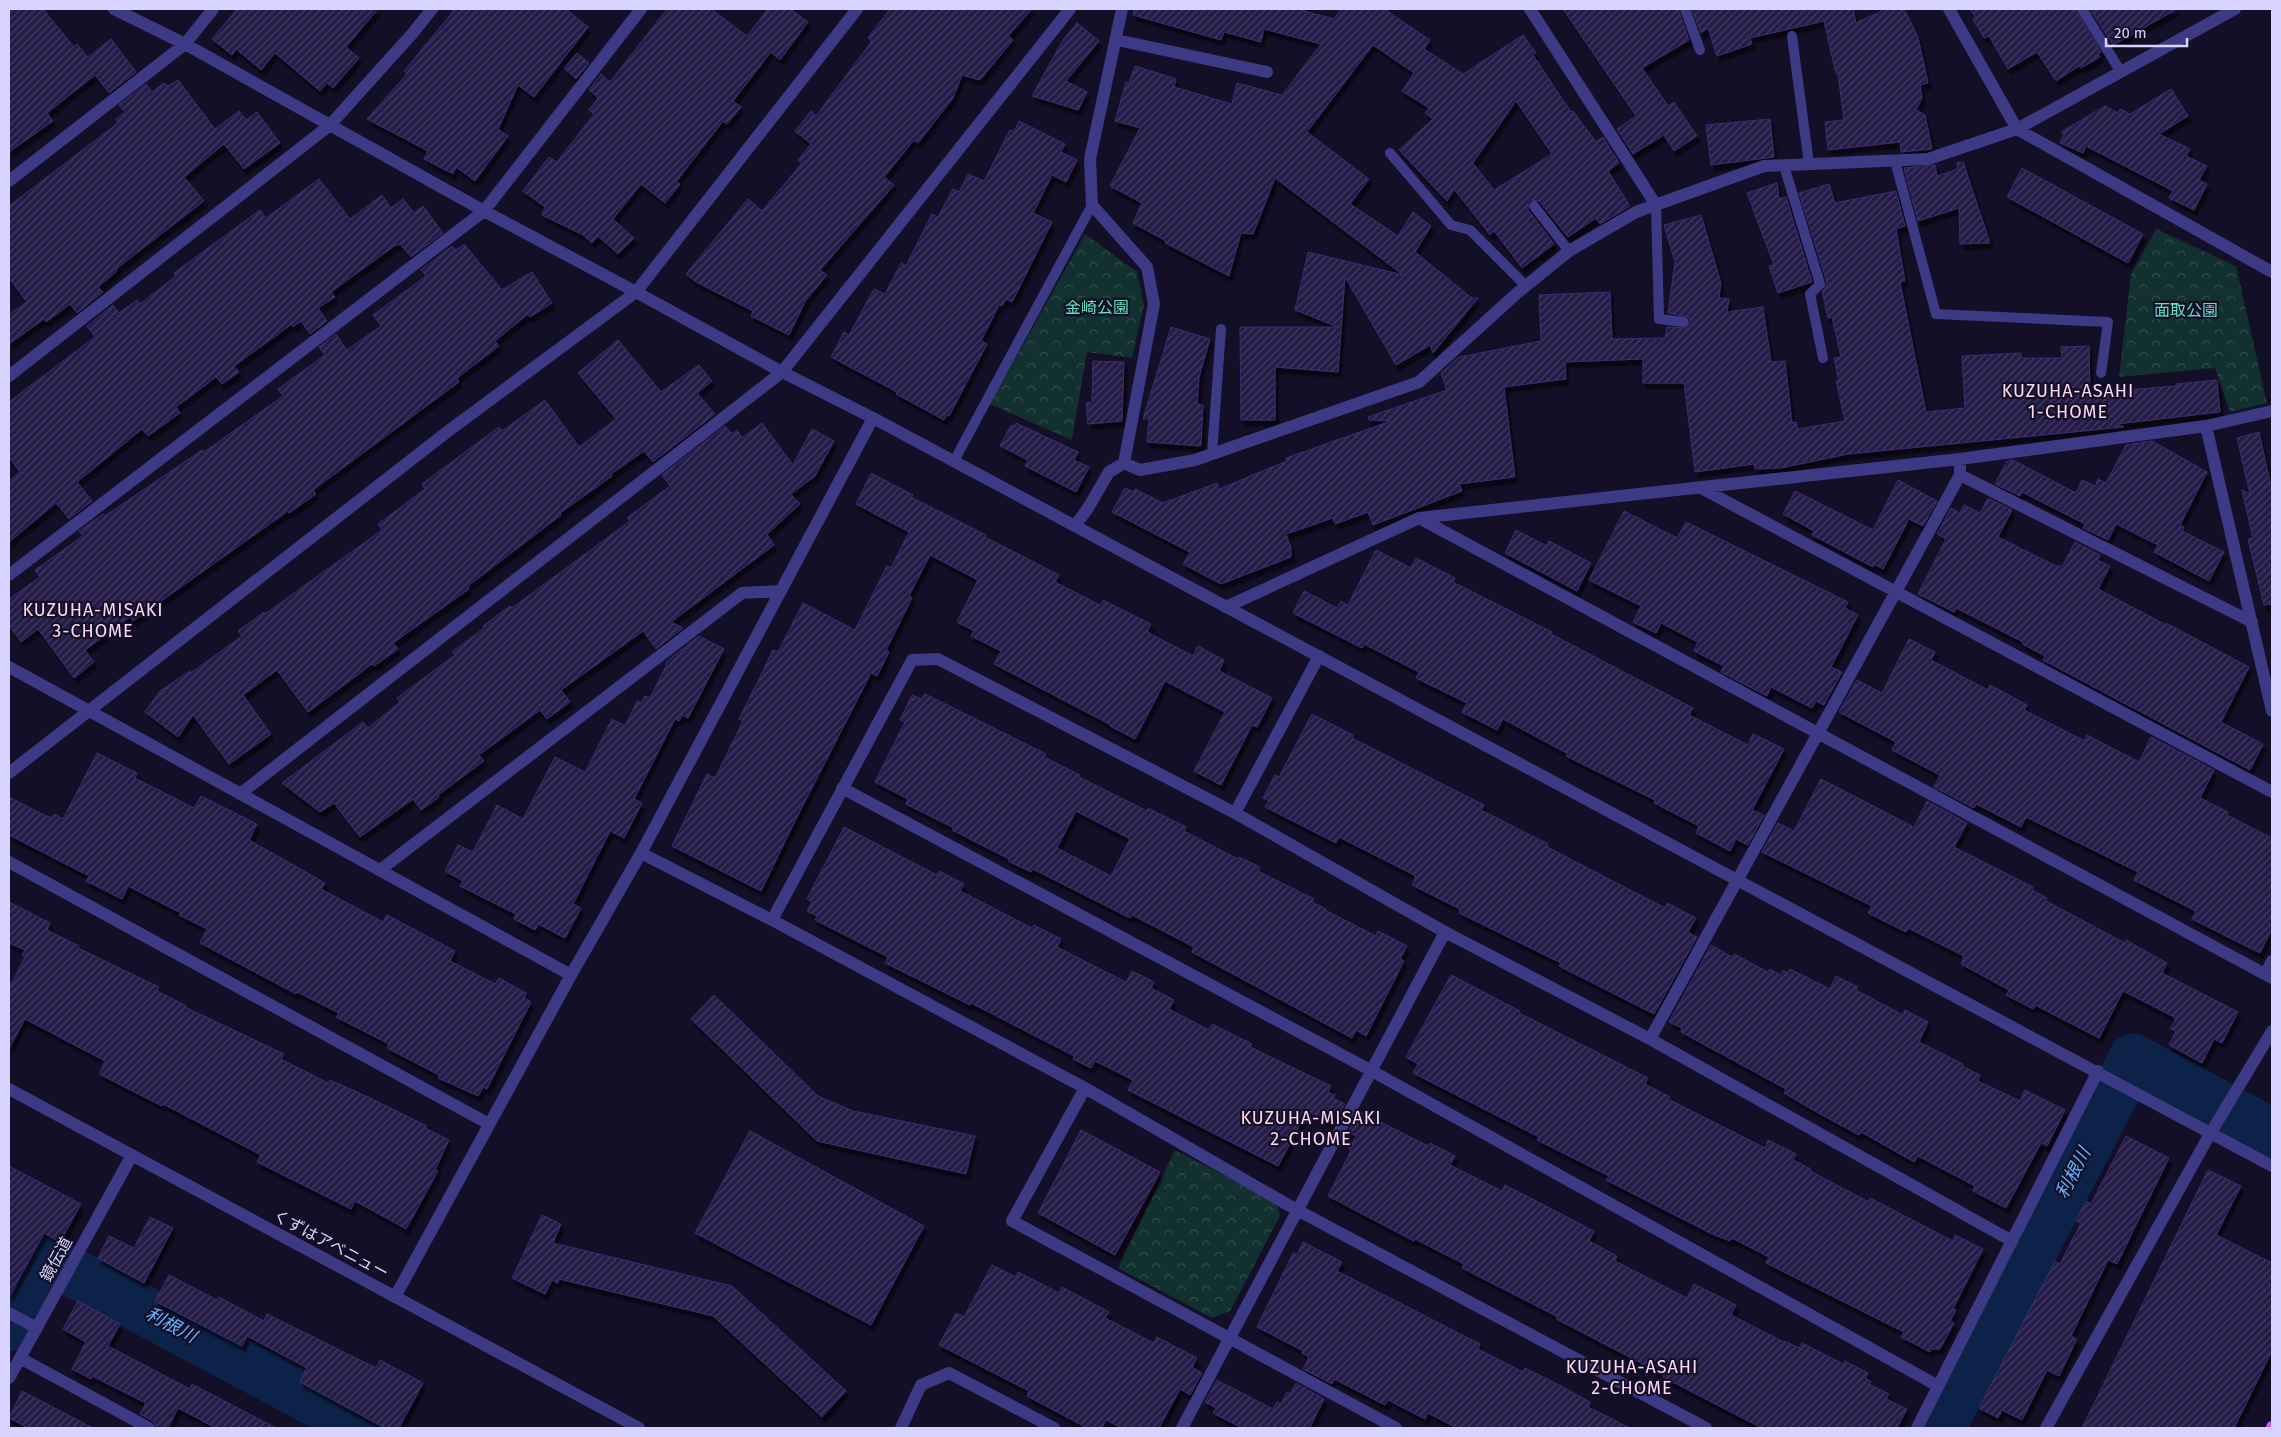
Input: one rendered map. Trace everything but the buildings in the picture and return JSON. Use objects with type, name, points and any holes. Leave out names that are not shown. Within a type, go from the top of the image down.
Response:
[{"type":"street","points":[[114,9],[185,44],[484,211],[782,372],[954,461],[2098,1071],[2210,1134],[2272,1166]]},
{"type":"street","points":[[9,181],[185,44],[213,9]]},
{"type":"street","points":[[9,376],[330,125],[432,9]]},
{"type":"street","points":[[9,575],[484,211],[641,9]]},
{"type":"street","points":[[9,773],[447,432],[636,292],[857,9]]},
{"type":"street","points":[[240,794],[782,372],[1070,9]]},
{"type":"street","points":[[1074,526],[1088,508],[1109,472],[1124,463],[1154,304],[1147,267],[1092,204],[1090,158],[1117,40],[1122,9]]},
{"type":"street","points":[[1530,9],[1656,205]]},
{"type":"street","points":[[1949,9],[2017,129],[2272,272]]},
{"type":"street","points":[[1124,463],[1140,470],[1196,460],[1419,382],[1526,286],[1569,251],[1636,212],[1764,166],[1928,159],[2017,129],[2228,11]]},
{"type":"street","points":[[1117,40],[1267,72]]},
{"type":"street","points":[[1226,607],[1419,518],[1960,459],[2206,426],[2272,411]]},
{"type":"street","points":[[396,1297],[571,975],[641,853],[873,418]]},
{"type":"street","points":[[2206,426],[2272,711]]},
{"type":"street","points":[[1650,1039],[1960,475],[1960,459]]},
{"type":"street","points":[[1960,475],[2252,622]]},
{"type":"street","points":[[1701,488],[2272,792]]},
{"type":"street","points":[[1419,518],[2269,976],[2272,961]]},
{"type":"street","points":[[380,870],[742,593],[780,591]]},
{"type":"street","points":[[1234,813],[1319,656]]},
{"type":"street","points":[[772,920],[912,660],[938,659],[1234,813],[1445,932],[1650,1039],[2012,1241]]},
{"type":"street","points":[[9,667],[571,975]]},
{"type":"street","points":[[842,788],[1372,1071],[1938,1386]]},
{"type":"street","points":[[641,853],[772,920],[1084,1088],[1297,1210],[1706,1428]]},
{"type":"street","points":[[9,862],[489,1124]]},
{"type":"street","points":[[1182,1428],[1445,932]]},
{"type":"street","points":[[2046,1428],[2210,1134],[2272,1031]]},
{"type":"street","points":[[1917,1428],[2098,1071]]},
{"type":"street","points":[[1084,1088],[1012,1222],[1396,1428]]},
{"type":"street","name":"くずはアベニュー","points":[[9,1089],[639,1428]]},
{"type":"street","name":"鏡伝道","points":[[9,1378],[132,1155]]},
{"type":"street","points":[[9,1313],[37,1328]]},
{"type":"street","points":[[20,1358],[149,1428]]},
{"type":"street","points":[[901,1428],[921,1385],[949,1374],[1054,1428]]},
{"type":"lane","points":[[1685,9],[1700,50]]},
{"type":"lane","points":[[2082,9],[2121,72]]},
{"type":"lane","points":[[1792,36],[1809,164]]},
{"type":"lane","points":[[1390,153],[1451,225],[1470,230],[1526,286]]},
{"type":"lane","points":[[1894,161],[1936,314],[2108,322],[2100,373]]},
{"type":"lane","points":[[1784,166],[1820,284],[1810,294],[1822,358]]},
{"type":"lane","points":[[954,461],[1092,204]]},
{"type":"lane","points":[[1656,205],[1659,320],[1684,322]]},
{"type":"lane","points":[[1534,206],[1569,251]]},
{"type":"lane","points":[[1212,454],[1221,329]]},
{"type":"green space","name":"面取公園","points":[[2156,229],[2236,266],[2267,403],[2230,412],[2215,368],[2119,377],[2131,274]]},
{"type":"green space","name":"金崎公園","points":[[1085,234],[1137,272],[1144,305],[1132,358],[1087,352],[1072,440],[990,404]]},
{"type":"green space","points":[[1175,1150],[1276,1202],[1280,1216],[1230,1311],[1212,1318],[1118,1268]]},
{"type":"waterway","name":"利根川","points":[[1941,1428],[2133,1058],[2272,1133]]},
{"type":"waterway","name":"利根川","points":[[9,1327],[47,1259],[364,1428]]},
{"type":"district","name":"KUZUHA-ASAHI 1-CHOME","points":[[2068,401]]},
{"type":"district","name":"KUZUHA-MISAKI 3-CHOME","points":[[93,620]]},
{"type":"district","name":"KUZUHA-MISAKI 2-CHOME","points":[[1311,1128]]},
{"type":"district","name":"KUZUHA-ASAHI 2-CHOME","points":[[1632,1377]]}]
